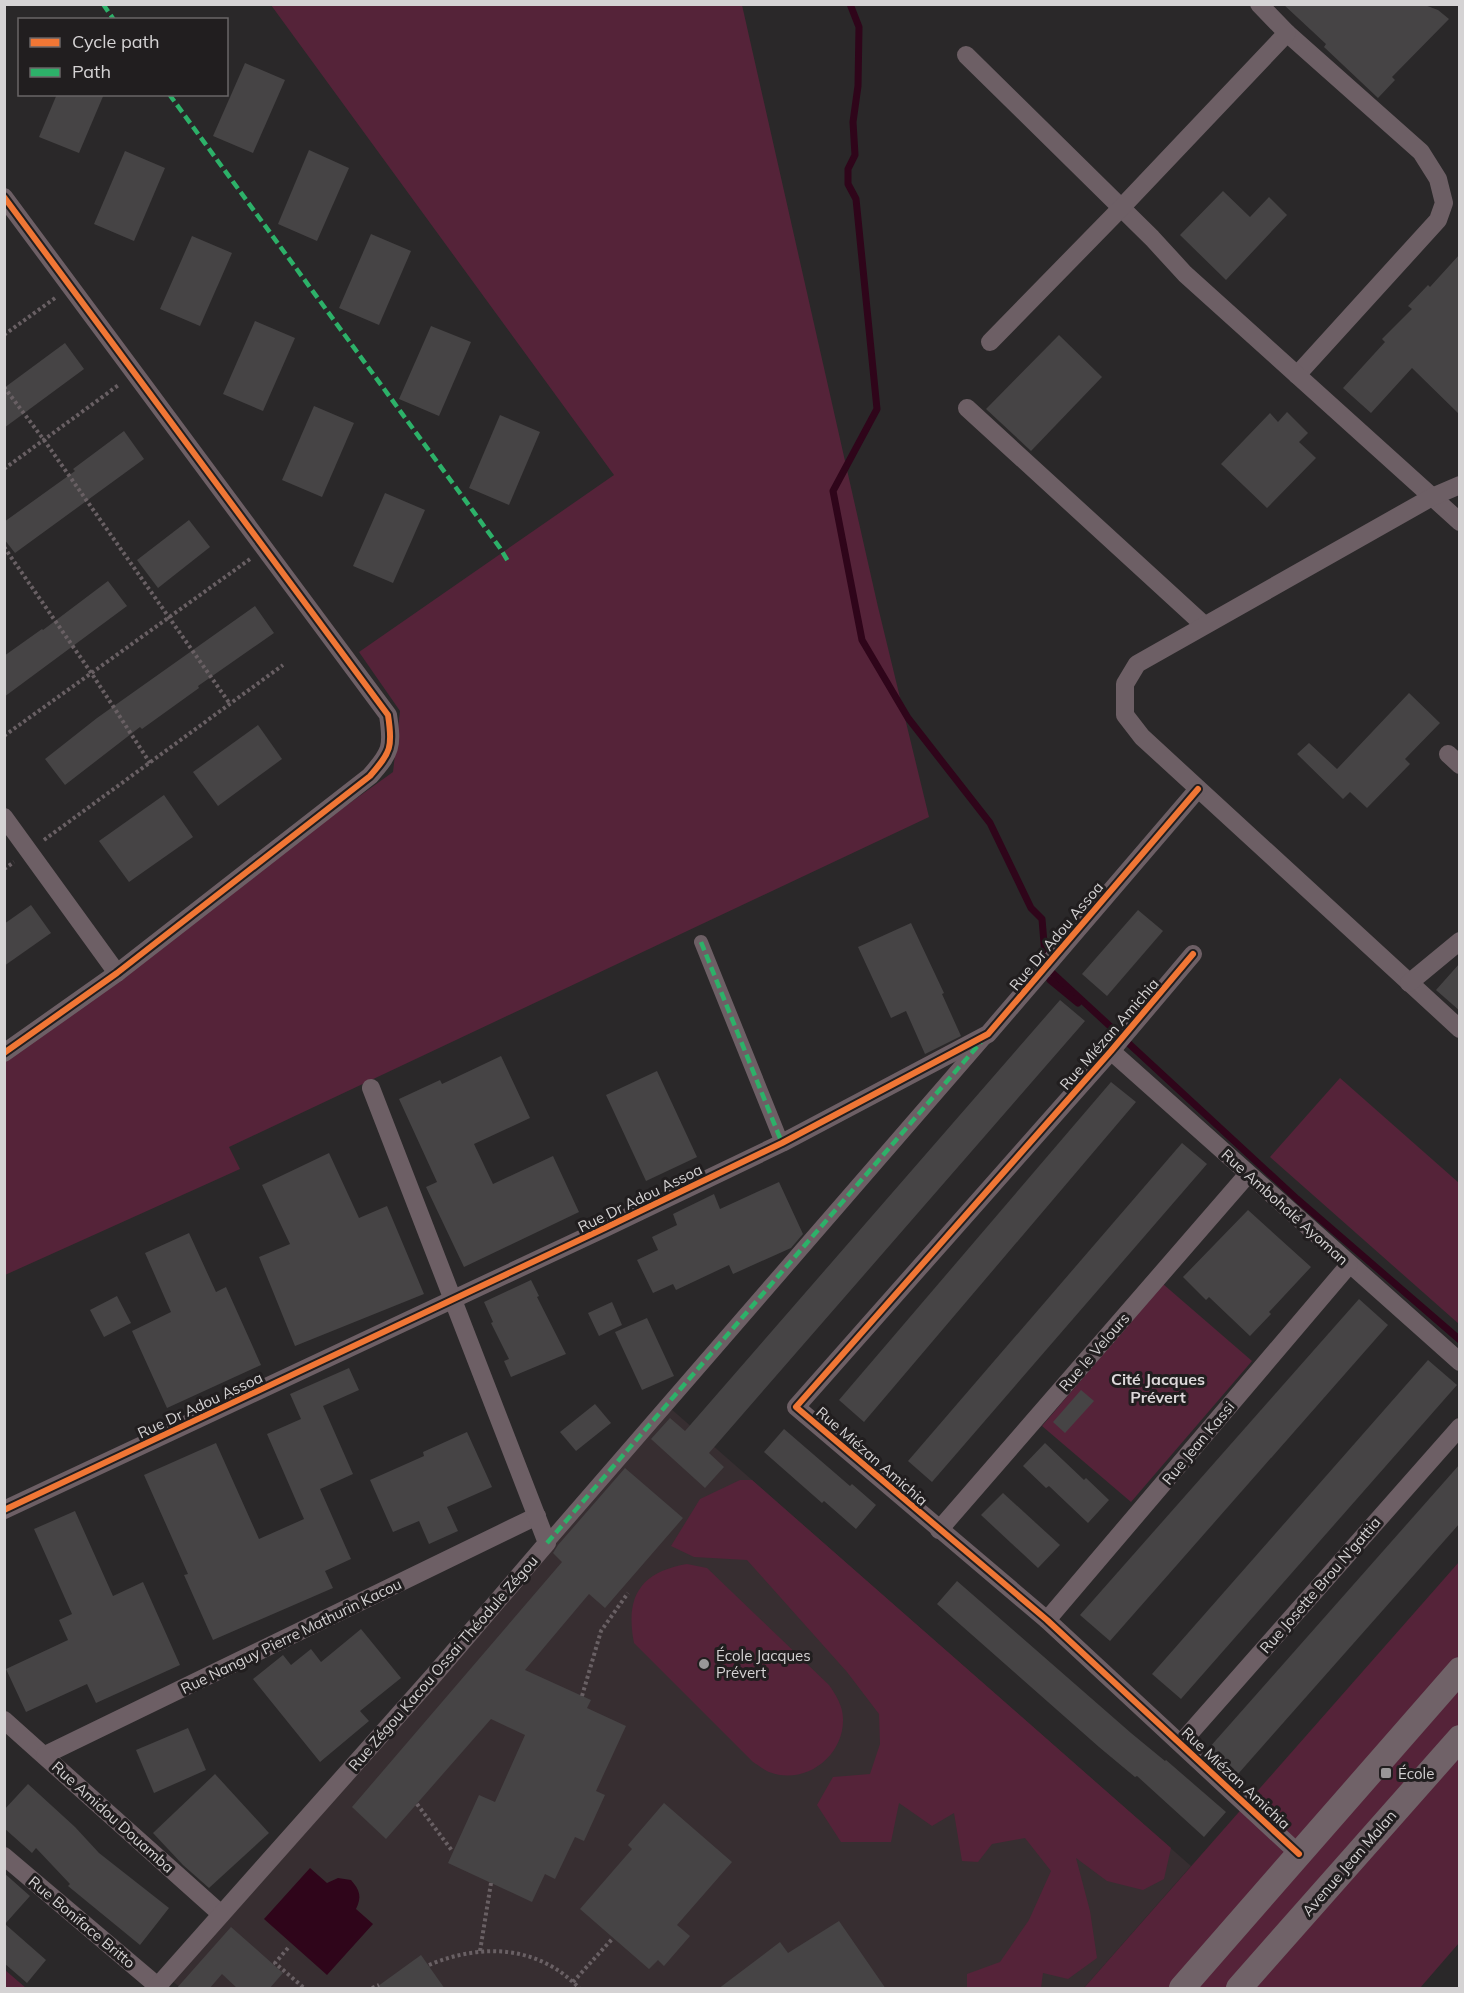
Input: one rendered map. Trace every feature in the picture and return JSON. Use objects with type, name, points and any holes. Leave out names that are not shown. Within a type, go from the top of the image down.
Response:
[{"type":"main road","points":[[1182,1989],[1460,1670]]},
{"type":"main road","name":"Avenue Jean Malan","points":[[1239,1989],[1460,1738]]},
{"type":"street","points":[[1259,4],[1287,33],[1421,152],[1438,179],[1444,203],[1438,220],[1297,375]]},
{"type":"street","points":[[990,342],[1287,33]]},
{"type":"street","points":[[966,55],[1185,274],[1460,522]]},
{"type":"street","points":[[4,197],[388,715],[391,738],[386,757],[370,776],[117,973],[4,1053]]},
{"type":"street","points":[[967,408],[1204,625]]},
{"type":"street","points":[[1460,485],[1432,497],[1137,664],[1125,684],[1125,715],[1142,738],[1460,1029]]},
{"type":"street","name":"Rue Dr Adou Assoa","points":[[4,1510],[782,1143],[988,1034],[1198,789]]},
{"type":"street","points":[[4,817],[117,973]]},
{"type":"street","points":[[1409,982],[1460,941]]},
{"type":"street","points":[[701,942],[782,1143]]},
{"type":"street","name":"Rue Miézan Amichia","points":[[1193,954],[1111,1051],[796,1407],[1047,1620],[1299,1854]]},
{"type":"street","points":[[547,1543],[988,1034]]},
{"type":"street","name":"Rue Ambohalé Ayoman","points":[[1111,1051],[1460,1362]]},
{"type":"street","name":"Rue Zégou Kacou Ossai Théodule Zégou","points":[[158,1988],[547,1543],[371,1088]]},
{"type":"street","name":"Rue le Velours","points":[[939,1530],[1248,1174]]},
{"type":"street","name":"Rue Jean Kassi","points":[[1047,1620],[1349,1265]]},
{"type":"street","name":"Rue Josette Brou N'gattia","points":[[1180,1743],[1460,1427]]},
{"type":"street","name":"Rue Nanguy Pierre Mathurin Kacou","points":[[45,1755],[537,1516]]},
{"type":"street","name":"Rue Amidou Douamba","points":[[4,1720],[221,1914]]},
{"type":"street","name":"Rue Boniface Britto","points":[[4,1856],[158,1988]]},
{"type":"path","points":[[4,335],[71,287]]},
{"type":"path","points":[[4,469],[135,373]]},
{"type":"path","points":[[4,387],[44,440],[230,704]]},
{"type":"path","points":[[4,547],[150,763]]},
{"type":"path","points":[[4,736],[265,548]]},
{"type":"path","points":[[4,869],[283,665]]},
{"type":"path","points":[[582,1696],[602,1630],[628,1593]]},
{"type":"path","points":[[417,1804],[453,1852]]},
{"type":"path","points":[[480,1951],[491,1883]]},
{"type":"path","points":[[573,1982],[613,1938]]},
{"type":"path","points":[[288,1948],[275,1963],[304,1989]]},
{"type":"path","points":[[429,1965],[452,1955],[501,1950],[526,1955],[548,1965],[573,1982],[579,1989]]},
{"type":"path","points":[[372,1989],[379,1985]]},
{"type":"shaded area","points":[[271,5],[742,5],[878,607],[929,817],[229,1147],[240,1169],[5,1275],[4,1051],[393,772],[400,711],[359,652],[614,475]]},
{"type":"shaded area","points":[[1340,1078],[1459,1183],[1459,1324],[1270,1157]]},
{"type":"shaded area","points":[[1163,1284],[1252,1361],[1131,1502],[1042,1426]]},
{"type":"shaded area","name":"École Jacques Prévert","points":[[669,1407],[1191,1866],[1084,1988],[181,1988],[172,1981]]},
{"type":"shaded area","points":[[740,1480],[752,1480],[1171,1848],[1164,1879],[1143,1890],[1107,1881],[1076,1858],[1090,1911],[1097,1958],[1068,1979],[1043,1973],[1041,1988],[967,1988],[967,1974],[1000,1962],[1029,1920],[1051,1871],[1025,1838],[992,1844],[978,1862],[962,1861],[954,1813],[932,1826],[899,1803],[891,1842],[841,1842],[817,1805],[833,1777],[870,1774],[880,1744],[879,1714],[847,1672],[747,1560],[694,1557],[671,1546],[700,1499]]},
{"type":"shaded area","points":[[1459,1562],[1459,1943],[1420,1988],[1084,1988]]},
{"type":"shaded area","points":[[687,1564],[707,1568],[832,1689],[842,1710],[842,1732],[830,1756],[820,1765],[796,1775],[783,1775],[763,1769],[753,1762],[634,1643],[632,1612],[634,1600],[640,1589],[647,1580],[658,1573]]},
{"type":"shaded area","points":[[310,1868],[327,1883],[338,1878],[351,1880],[359,1894],[356,1909],[373,1924],[327,1975],[264,1919]]},
{"type":"shaded area","points":[[5,1970],[26,1988],[5,1988]]},
{"type":"building","points":[[1283,4],[1422,4],[1438,10],[1449,19],[1392,77],[1395,80],[1378,98],[1324,47],[1326,44]]},
{"type":"building","points":[[245,63],[285,80],[253,153],[213,136]]},
{"type":"building","points":[[56,96],[103,96],[79,153],[39,137]]},
{"type":"building","points":[[309,150],[349,168],[317,241],[278,224]]},
{"type":"building","points":[[125,151],[165,168],[134,241],[94,224]]},
{"type":"building","points":[[1223,191],[1250,217],[1269,197],[1287,215],[1226,280],[1180,235]]},
{"type":"building","points":[[371,234],[411,251],[379,325],[339,308]]},
{"type":"building","points":[[192,236],[232,253],[200,326],[160,309]]},
{"type":"building","points":[[1460,254],[1460,415],[1412,368],[1371,413],[1343,388],[1385,342],[1382,339],[1412,309],[1408,306],[1428,285],[1430,287]]},
{"type":"building","points":[[255,321],[295,338],[263,411],[223,394]]},
{"type":"building","points":[[431,326],[471,342],[439,416],[399,399]]},
{"type":"building","points":[[1059,335],[1102,377],[1031,451],[986,409]]},
{"type":"building","points":[[65,343],[84,369],[4,428],[4,388]]},
{"type":"building","points":[[314,406],[354,423],[322,497],[282,480]]},
{"type":"building","points":[[1287,412],[1308,433],[1299,442],[1316,458],[1267,508],[1221,464],[1270,413],[1278,422]]},
{"type":"building","points":[[500,415],[540,432],[509,505],[469,488]]},
{"type":"building","points":[[124,431],[144,459],[15,553],[4,539],[4,522],[75,471],[73,469]]},
{"type":"building","points":[[385,493],[425,510],[393,583],[353,566]]},
{"type":"building","points":[[189,520],[210,547],[158,588],[137,560]]},
{"type":"building","points":[[108,581],[127,606],[4,697],[4,656]]},
{"type":"building","points":[[255,606],[274,633],[198,686],[199,688],[142,729],[140,727],[65,785],[45,759],[97,718]]},
{"type":"building","points":[[1409,693],[1440,723],[1405,759],[1410,764],[1367,808],[1350,792],[1343,799],[1297,754],[1309,743],[1337,769]]},
{"type":"building","points":[[258,725],[282,759],[218,806],[193,772]]},
{"type":"building","points":[[164,795],[193,837],[129,882],[99,841]]},
{"type":"building","points":[[31,905],[51,933],[4,966],[4,924]]},
{"type":"building","points":[[1138,910],[1163,931],[1107,996],[1082,974]]},
{"type":"building","points":[[911,923],[944,993],[942,994],[961,1036],[925,1054],[906,1011],[891,1018],[858,947]]},
{"type":"building","points":[[1460,963],[1460,1011],[1436,990]]},
{"type":"building","points":[[1060,1000],[1085,1021],[709,1453],[724,1467],[705,1488],[651,1439],[670,1418],[685,1431]]},
{"type":"building","points":[[501,1056],[530,1118],[474,1144],[493,1184],[553,1156],[579,1212],[464,1267],[426,1187],[437,1182],[399,1099],[440,1080],[442,1084]]},
{"type":"building","points":[[657,1071],[697,1157],[646,1181],[606,1095]]},
{"type":"building","points":[[1111,1082],[1136,1102],[864,1422],[839,1400]]},
{"type":"building","points":[[1182,1143],[1207,1164],[932,1482],[908,1461]]},
{"type":"building","points":[[329,1153],[359,1218],[387,1206],[424,1294],[295,1346],[259,1257],[290,1244],[262,1185]]},
{"type":"building","points":[[779,1182],[803,1234],[791,1248],[733,1274],[729,1265],[676,1290],[673,1284],[653,1293],[637,1260],[658,1250],[652,1237],[677,1225],[673,1214],[714,1194],[720,1209]]},
{"type":"building","points":[[1248,1210],[1311,1267],[1250,1336],[1209,1297],[1206,1300],[1183,1277]]},
{"type":"building","points":[[189,1233],[216,1292],[226,1287],[261,1365],[167,1408],[132,1331],[171,1312],[145,1253]]},
{"type":"building","points":[[531,1280],[539,1296],[537,1297],[566,1354],[511,1377],[504,1361],[509,1359],[491,1323],[493,1322],[484,1302]]},
{"type":"building","points":[[117,1296],[131,1323],[104,1337],[90,1310]]},
{"type":"building","points":[[1359,1299],[1388,1325],[1110,1641],[1080,1615]]},
{"type":"building","points":[[612,1302],[622,1325],[599,1336],[588,1313]]},
{"type":"building","points":[[647,1318],[674,1376],[642,1390],[615,1332]]},
{"type":"building","points":[[1428,1360],[1457,1385],[1181,1699],[1152,1674]]},
{"type":"building","points":[[349,1368],[359,1390],[323,1406],[353,1474],[320,1489],[351,1559],[325,1571],[333,1588],[213,1640],[184,1575],[188,1574],[144,1475],[216,1443],[259,1539],[304,1519],[267,1434],[301,1419],[290,1394]]},
{"type":"building","points":[[1081,1390],[1094,1401],[1065,1433],[1053,1422]]},
{"type":"building","points":[[595,1404],[611,1423],[576,1451],[560,1432]]},
{"type":"building","points":[[784,1429],[850,1486],[852,1484],[876,1505],[856,1529],[824,1501],[822,1503],[764,1452]]},
{"type":"building","points":[[467,1432],[492,1487],[447,1507],[458,1531],[429,1544],[419,1521],[393,1532],[370,1480],[424,1456],[423,1452]]},
{"type":"building","points":[[1045,1443],[1109,1500],[1088,1523],[1049,1486],[1046,1488],[1023,1466]]},
{"type":"building","points":[[1460,1464],[1460,1523],[1238,1774],[1209,1748]]},
{"type":"building","points":[[625,1468],[683,1518],[605,1608],[589,1594],[525,1670],[591,1700],[587,1708],[626,1726],[596,1791],[605,1795],[584,1841],[575,1837],[555,1879],[545,1874],[532,1902],[448,1863],[479,1795],[495,1802],[525,1735],[491,1719],[386,1839],[352,1807],[562,1562],[553,1553],[558,1545]]},
{"type":"building","points":[[1003,1493],[1060,1545],[1038,1568],[981,1515]]},
{"type":"building","points":[[75,1511],[113,1596],[143,1582],[180,1665],[96,1703],[87,1684],[26,1712],[6,1669],[68,1640],[59,1620],[72,1614],[34,1529]]},
{"type":"building","points":[[957,1581],[1131,1733],[1226,1812],[1204,1837],[1137,1776],[1135,1777],[1099,1747],[937,1604]]},
{"type":"building","points":[[361,1629],[401,1678],[360,1711],[369,1721],[320,1762],[253,1679],[283,1655],[291,1665],[311,1649],[321,1662]]},
{"type":"building","points":[[188,1728],[206,1770],[154,1793],[136,1750]]},
{"type":"building","points":[[215,1774],[269,1833],[209,1888],[183,1865],[153,1833]]},
{"type":"building","points":[[28,1784],[75,1827],[99,1853],[169,1908],[140,1945],[68,1886],[70,1884],[36,1848],[32,1853],[4,1828],[4,1810]]},
{"type":"building","points":[[664,1803],[732,1862],[677,1925],[690,1936],[664,1966],[658,1960],[649,1969],[580,1909],[632,1849],[628,1845]]},
{"type":"building","points":[[4,1873],[30,1896],[5,1924],[46,1960],[27,1983],[4,1963]]},
{"type":"building","points":[[839,1921],[886,1989],[718,1989],[780,1942],[788,1953]]},
{"type":"building","points":[[231,1927],[283,1973],[269,1989],[238,1989],[222,1974],[209,1989],[176,1989]]},
{"type":"building","points":[[421,1955],[445,1989],[374,1989]]},
{"type":"waterway","points":[[850,4],[859,27],[858,86],[853,122],[855,155],[848,169],[848,184],[856,199],[877,409],[833,491],[862,640],[908,718],[990,823],[1031,908],[1042,919],[1046,967],[1297,1199],[1460,1340]]},
{"type":"waterway","points":[[1050,980],[1078,1003]]},
{"type":"marked path","points":[[103,4],[113,18]]},
{"type":"marked path","points":[[170,96],[509,563]]},
{"type":"marked path","points":[[701,942],[782,1143]]},
{"type":"marked path","points":[[547,1543],[981,1042]]},
{"type":"cycle path","points":[[4,197],[388,715],[390,735],[389,749],[370,776],[117,973],[4,1053]]},
{"type":"cycle path","points":[[4,1510],[782,1143],[988,1034],[1198,789]]},
{"type":"cycle path","points":[[1193,954],[1111,1051],[796,1407],[1047,1620],[1299,1854]]},
{"type":"place","name":"École Jacques Prévert","points":[[704,1664]]},
{"type":"place","name":"École","points":[[1386,1773]]},
{"type":"district","name":"Cité Jacques Prévert","points":[[1158,1388]]}]
